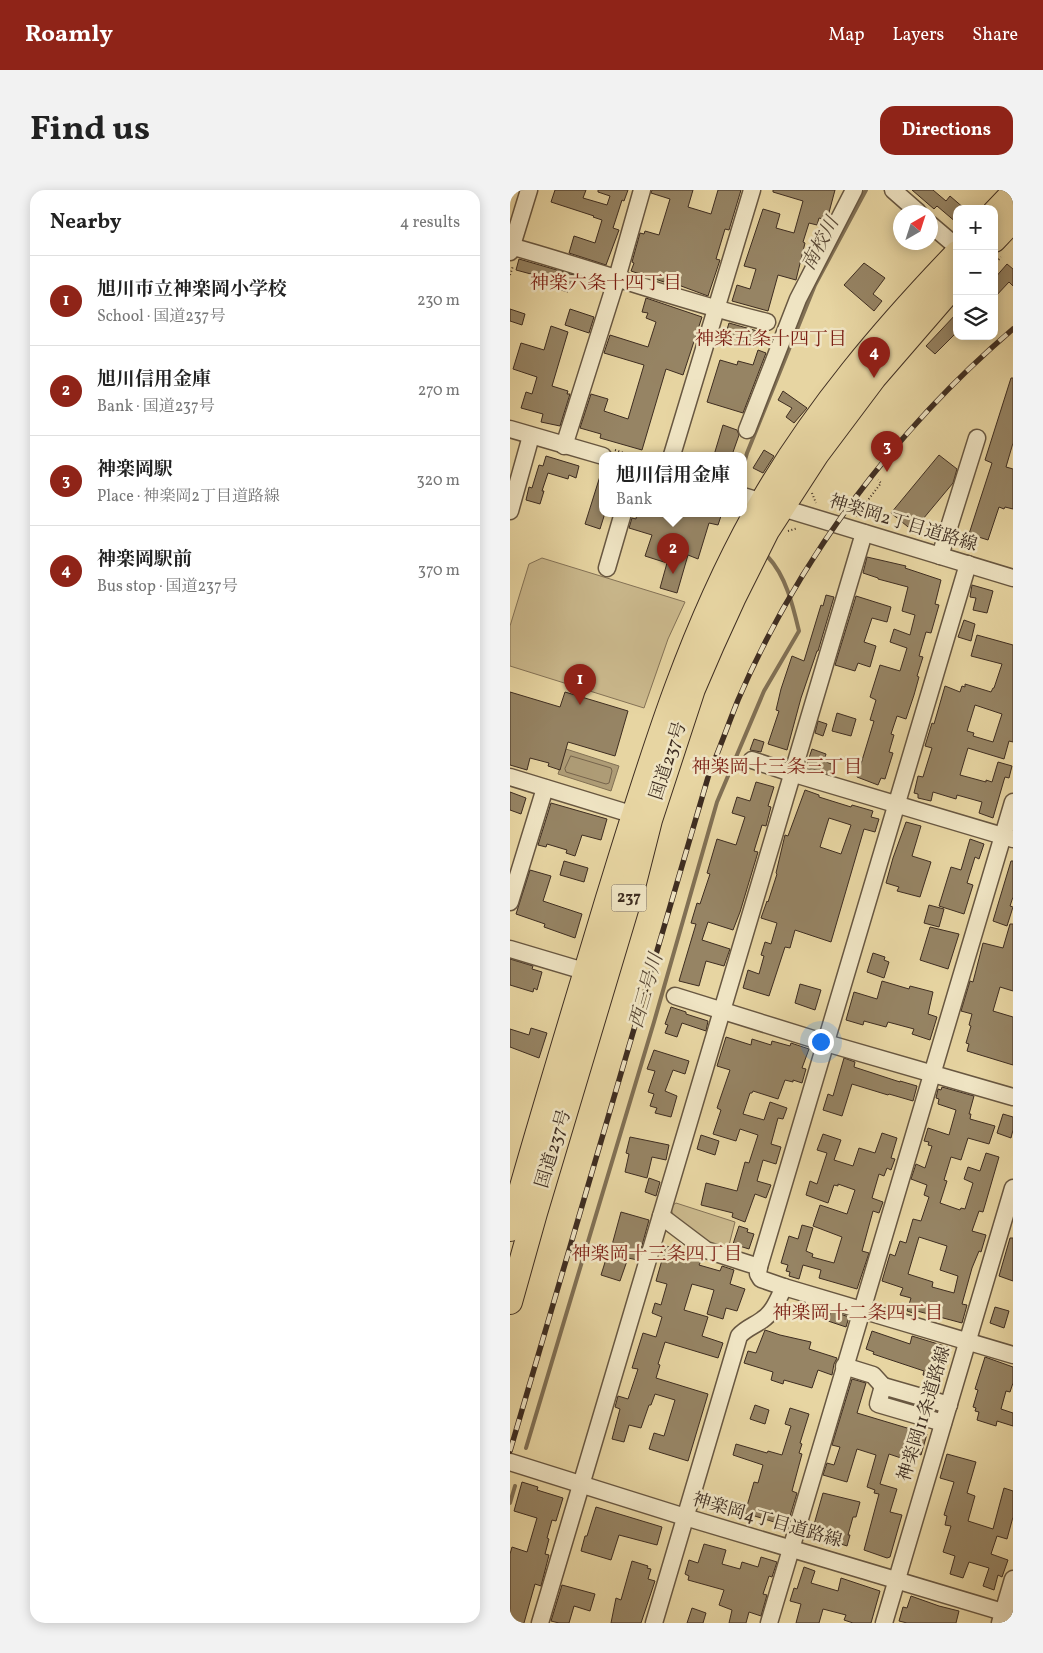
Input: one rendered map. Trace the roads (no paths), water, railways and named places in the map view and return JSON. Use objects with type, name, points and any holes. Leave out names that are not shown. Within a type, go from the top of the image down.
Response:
[{"type":"highway","points":[[998,209],[1013,193]]},
{"type":"highway","points":[[998,236],[1013,220]]},
{"type":"highway","name":"国道237号","points":[[510,1302],[518,1214],[596,974],[634,883],[642,817],[676,687],[694,640],[715,592],[762,502],[805,435],[902,310],[953,257]]},
{"type":"highway","name":"国道237号","points":[[762,502],[817,454],[874,378],[953,287]]},
{"type":"street","points":[[529,190],[510,248],[617,278],[715,310],[766,322]]},
{"type":"street","points":[[564,446],[617,278],[642,190]]},
{"type":"street","points":[[673,452],[752,190]]},
{"type":"street","points":[[747,430],[798,299],[854,190]]},
{"type":"street","points":[[893,190],[910,205]]},
{"type":"street","points":[[938,231],[953,244]]},
{"type":"street","points":[[510,429],[599,455]]},
{"type":"street","points":[[510,511],[531,436]]},
{"type":"street","points":[[940,556],[977,438]]},
{"type":"street","name":"神楽岡2丁目道路線","points":[[762,502],[858,527],[940,556],[1013,578]]},
{"type":"street","points":[[607,568],[623,517]]},
{"type":"street","points":[[540,1623],[791,774],[858,527]]},
{"type":"street","points":[[968,564],[758,1274],[761,1279],[784,1287],[1013,1355]]},
{"type":"street","points":[[752,760],[791,774],[1008,838]]},
{"type":"street","points":[[510,777],[642,817]]},
{"type":"street","points":[[510,902],[545,788]]},
{"type":"street","points":[[769,1623],[932,1073],[1008,838],[1013,802]]},
{"type":"street","points":[[510,948],[596,974]]},
{"type":"street","points":[[675,996],[1013,1097]]},
{"type":"street","name":"神楽岡11条道路線","points":[[884,1623],[1013,1188]]},
{"type":"street","points":[[661,1216],[706,1250],[759,1266]]},
{"type":"street","points":[[654,1623],[739,1336],[763,1319],[774,1308],[784,1287]]},
{"type":"street","points":[[844,1366],[873,1375],[883,1386],[949,1405]]},
{"type":"street","points":[[883,1386],[878,1404],[943,1423]]},
{"type":"street","name":"神楽岡4丁目道路線","points":[[510,1462],[685,1518],[897,1580],[1005,1616]]},
{"type":"street","points":[[1005,1616],[1013,1579]]},
{"type":"water","points":[[566,749],[619,766],[611,791],[558,774]]},
{"type":"waterway","name":"西三号川","points":[[747,453],[815,285],[866,190]]},
{"type":"waterway","name":"西三号川","points":[[526,1448],[654,1022],[717,802],[764,691],[799,631],[784,582],[768,557]]},
{"type":"waterway","name":"西三号川","points":[[510,1503],[515,1486]]},
{"type":"railway","points":[[510,1451],[709,774],[738,700],[790,596],[854,499],[929,409],[1013,329]]},
{"type":"place","name":"神楽岡駅前","points":[[874,378]]},
{"type":"place","name":"神楽岡駅","points":[[887,472]]},
{"type":"place","name":"旭川信用金庫","points":[[673,574]]},
{"type":"place","name":"旭川市立神楽岡小学校","points":[[580,705]]},
{"type":"district","name":"神楽六条十四丁目","points":[[606,284]]},
{"type":"district","name":"神楽五条十四丁目","points":[[771,340]]},
{"type":"district","name":"神楽岡十三条三丁目","points":[[777,768]]},
{"type":"district","name":"神楽岡十三条四丁目","points":[[657,1255]]},
{"type":"district","name":"神楽岡十二条四丁目","points":[[858,1314]]},
{"type":"water label","name":"南校川","points":[[821,244]]}]
